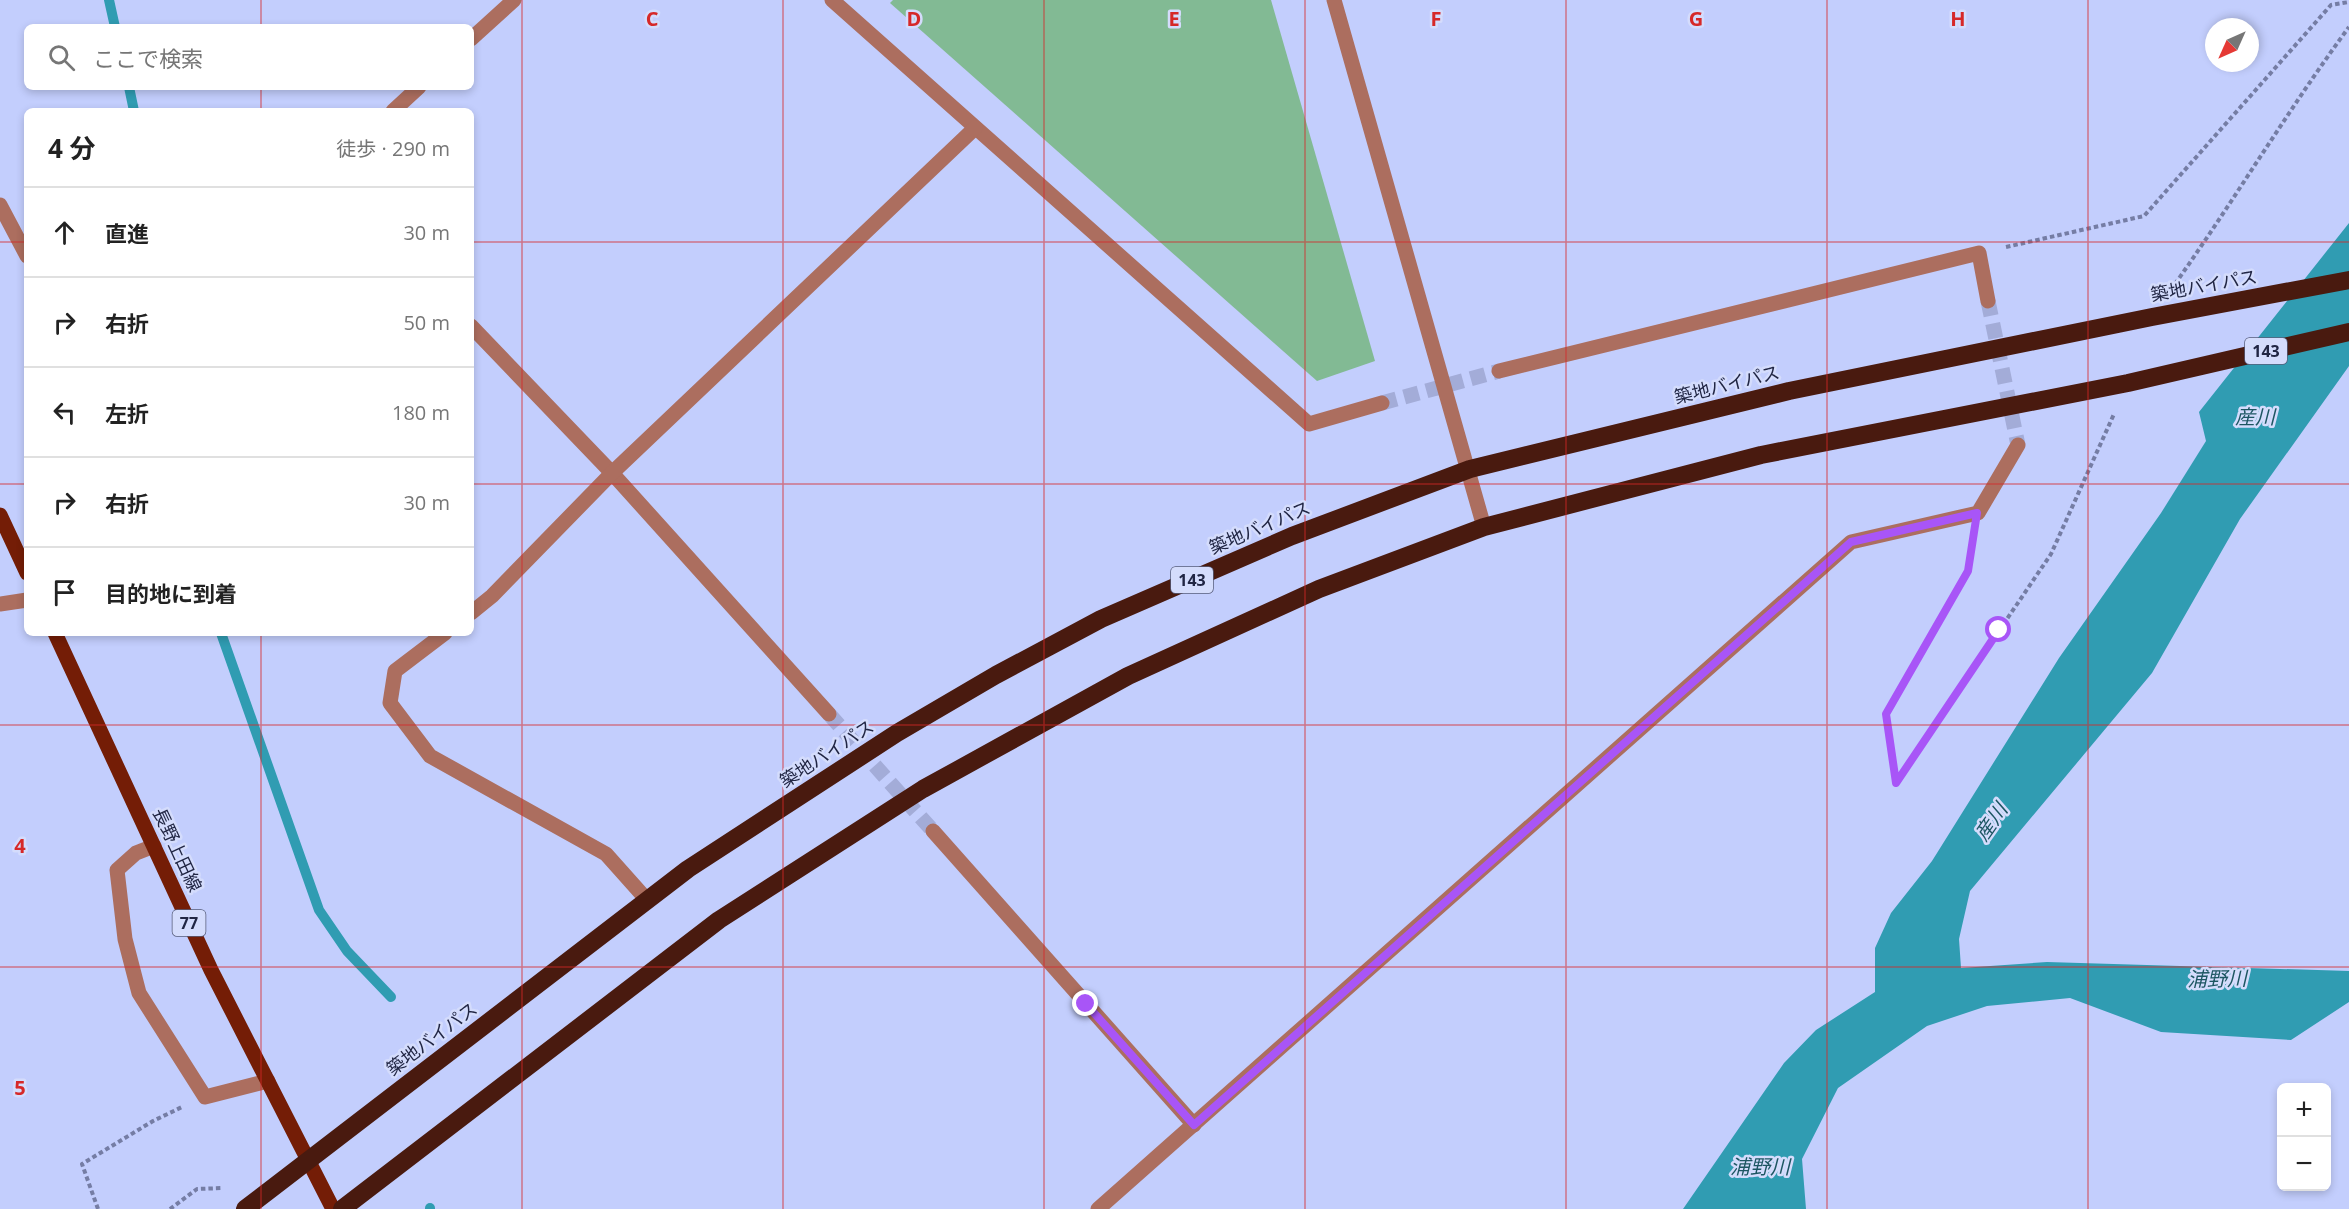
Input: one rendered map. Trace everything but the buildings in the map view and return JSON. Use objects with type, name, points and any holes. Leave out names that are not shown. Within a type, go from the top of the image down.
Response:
[{"type":"highway","name":"築地バイパス","points":[[245,1209],[688,869],[897,733],[996,675],[1101,619],[1292,536],[1470,470],[1789,392],[2152,317],[2349,280]]},
{"type":"highway","name":"143","points":[[342,1209],[718,920],[922,789],[1128,676],[1319,589],[1484,527],[1761,455],[2128,383],[2349,332]]},
{"type":"main road","points":[[0,515],[24,567]]},
{"type":"main road","name":"長野上田線","points":[[56,636],[211,970],[333,1209]]},
{"type":"street","points":[[474,36],[514,0]]},
{"type":"street","points":[[832,0],[1309,424],[1382,403]]},
{"type":"street","points":[[1334,0],[1470,470],[1484,527]]},
{"type":"street","points":[[396,108],[416,90]]},
{"type":"street","points":[[474,611],[492,596],[612,473],[975,128]]},
{"type":"street","points":[[0,205],[24,250]]},
{"type":"street","points":[[1499,371],[1978,253],[1988,301]]},
{"type":"street","points":[[474,329],[612,473],[829,714]]},
{"type":"street","points":[[1098,1209],[1851,542],[1977,513],[2018,445]]},
{"type":"street","points":[[0,604],[24,600]]},
{"type":"street","points":[[441,636],[395,672],[390,703],[429,756],[606,854],[647,900]]},
{"type":"street","points":[[933,831],[1194,1125]]},
{"type":"street","points":[[154,846],[136,853],[117,870],[125,939],[139,993],[205,1097],[268,1081]]},
{"type":"path","points":[[1978,253],[2144,216],[2331,5],[2349,2]]},
{"type":"path","points":[[2152,317],[2214,228],[2302,91],[2349,27]]},
{"type":"path","points":[[1977,513],[1968,571],[1886,714],[1896,783],[2051,554],[2128,383]]},
{"type":"path","points":[[98,1209],[82,1164],[153,1121],[205,1097]]},
{"type":"path","points":[[170,1209],[197,1189],[223,1188]]},
{"type":"shaded area","points":[[893,0],[1271,0],[1375,361],[1317,381],[890,3]]},
{"type":"water","points":[[2349,223],[2349,366],[2240,519],[2152,673],[1970,891],[1959,939],[1961,968],[2047,962],[2349,971],[2349,1002],[2291,1040],[2161,1032],[2070,998],[1987,1006],[1927,1026],[1838,1088],[1802,1159],[1806,1209],[1683,1209],[1784,1063],[1816,1030],[1875,992],[1875,948],[1891,913],[1932,861],[2059,658],[2161,513],[2206,441],[2199,412]]},
{"type":"waterway","points":[[109,0],[114,24]]},
{"type":"waterway","points":[[130,90],[133,108]]},
{"type":"waterway","points":[[222,636],[319,910],[347,951],[391,997]]},
{"type":"tunnel","points":[[1988,301],[2018,445]]},
{"type":"tunnel","points":[[1382,403],[1499,371]]},
{"type":"tunnel","points":[[829,714],[933,831]]},
{"type":"route","points":[[1086,1004],[1194,1125],[1851,542],[1977,513],[1968,571],[1886,714],[1896,783],[1999,630]]},
{"type":"water label","name":"産川","points":[[2255,417]]},
{"type":"water label","name":"産川","points":[[1991,822]]},
{"type":"water label","name":"浦野川","points":[[2217,979]]},
{"type":"water label","name":"浦野川","points":[[1760,1167]]}]
